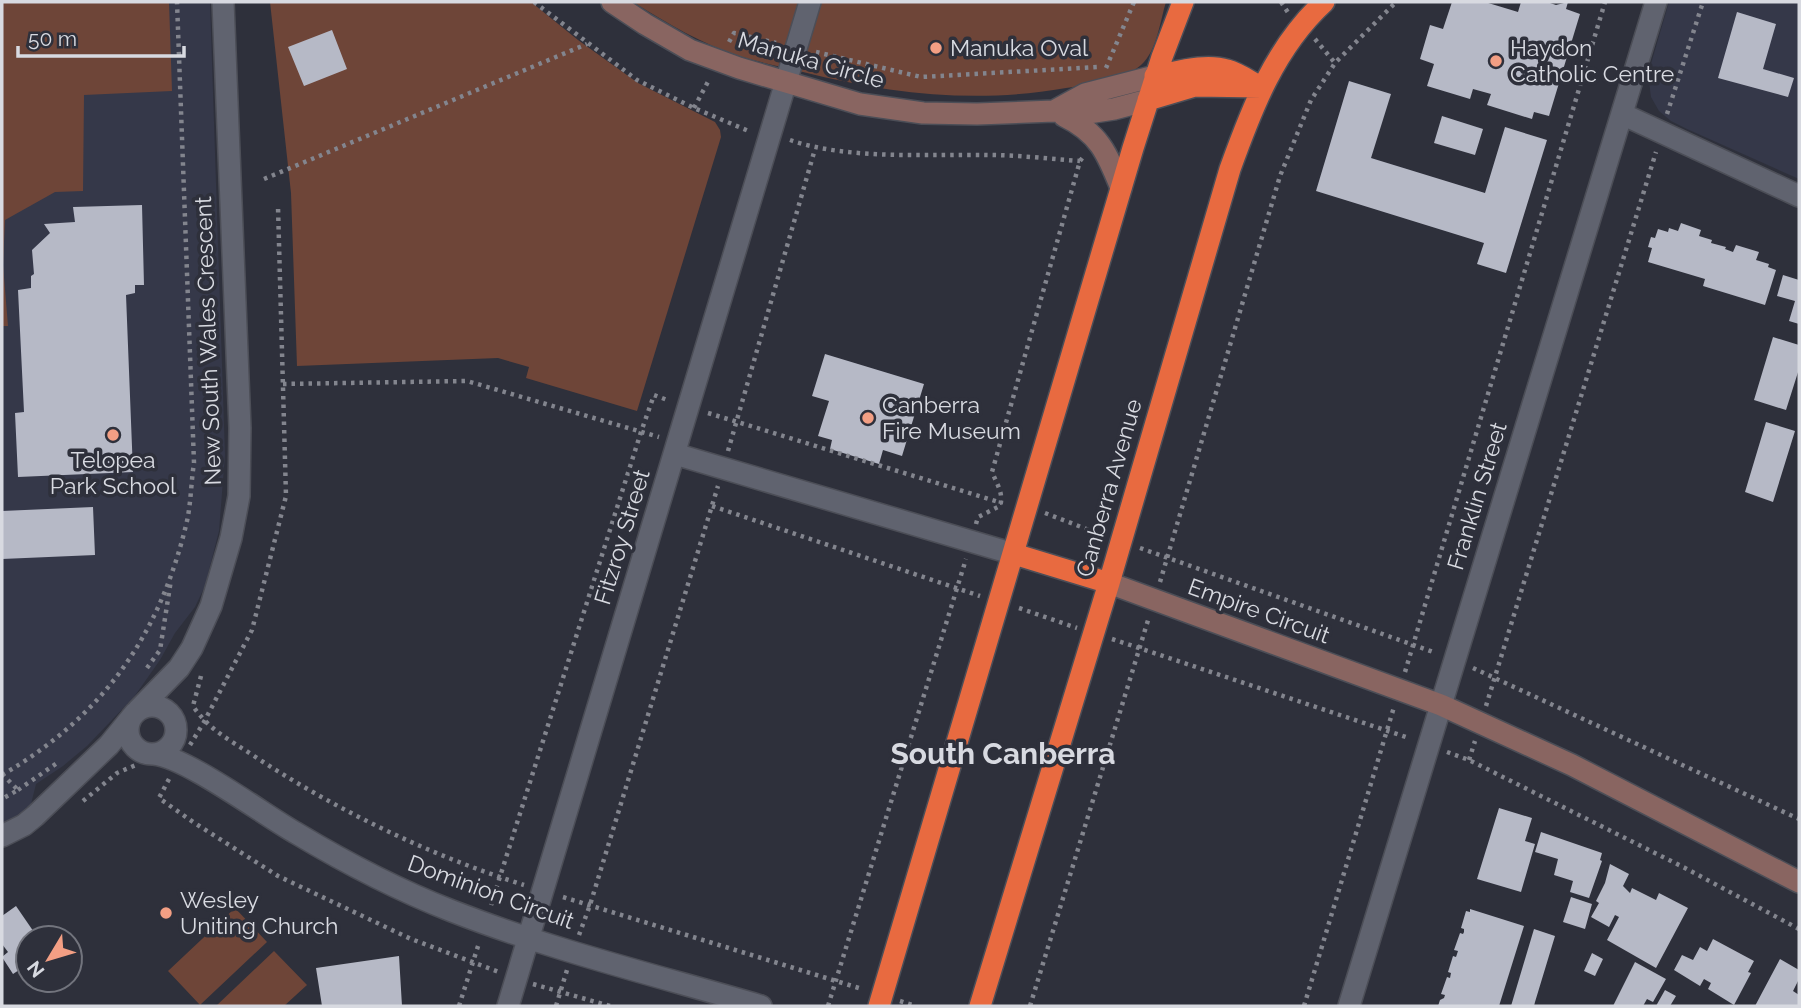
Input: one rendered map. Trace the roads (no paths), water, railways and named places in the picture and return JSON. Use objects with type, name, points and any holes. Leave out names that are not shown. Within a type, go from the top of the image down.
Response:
[{"type":"highway","points":[[880,1001],[1147,100],[1183,2]]},
{"type":"highway","name":"Canberra Avenue","points":[[980,1006],[1109,583],[1230,169],[1262,87],[1301,25],[1324,2]]},
{"type":"highway","points":[[1155,76],[1200,68],[1219,68],[1262,87]]},
{"type":"highway","points":[[1147,100],[1195,86],[1262,87]]},
{"type":"highway","name":"Empire Circuit","points":[[1014,554],[1109,583]]},
{"type":"street","name":"New South Wales Crescent","points":[[176,724],[173,707],[181,665],[211,606],[239,496],[240,428],[223,2]]},
{"type":"street","name":"Manuka Circle","points":[[612,2],[690,50],[860,104],[923,113],[1054,111],[1075,115],[1147,100]]},
{"type":"street","name":"Fitzroy Street","points":[[508,1006],[810,2]]},
{"type":"street","name":"Franklin Street","points":[[1349,1006],[1656,2]]},
{"type":"street","name":"Manuka Circle","points":[[1054,111],[1085,94],[1155,76]]},
{"type":"street","points":[[1054,111],[1092,133],[1108,158],[1121,188]]},
{"type":"street","points":[[1622,114],[1799,196]]},
{"type":"street","name":"Empire Circuit","points":[[677,448],[723,468],[1014,554]]},
{"type":"street","name":"Empire Circuit","points":[[1109,583],[1441,705],[1572,765],[1799,881]]},
{"type":"street","name":"New South Wales Crescent","points":[[2,836],[35,816],[104,750],[181,665]]},
{"type":"street","points":[[148,706],[159,706],[168,711],[176,724],[175,738],[170,747],[147,759],[132,742],[128,728],[135,714],[148,706]]},
{"type":"street","name":"Dominion Circuit","points":[[176,724],[186,750],[222,787]]},
{"type":"street","name":"Dominion Circuit","points":[[147,759],[164,756],[178,762],[294,832],[382,880],[452,911],[529,937],[761,1006]]},
{"type":"place","name":"Manuka Oval","points":[[936,48]]},
{"type":"place","name":"Haydon Catholic Centre","points":[[1496,61]]},
{"type":"place","name":"Canberra Fire Museum","points":[[868,418]]},
{"type":"place","name":"Telopea Park School","points":[[113,435]]},
{"type":"place","name":"Wesley Uniting Church","points":[[166,913]]},
{"type":"district","name":"South Canberra","points":[[1003,754]]}]
